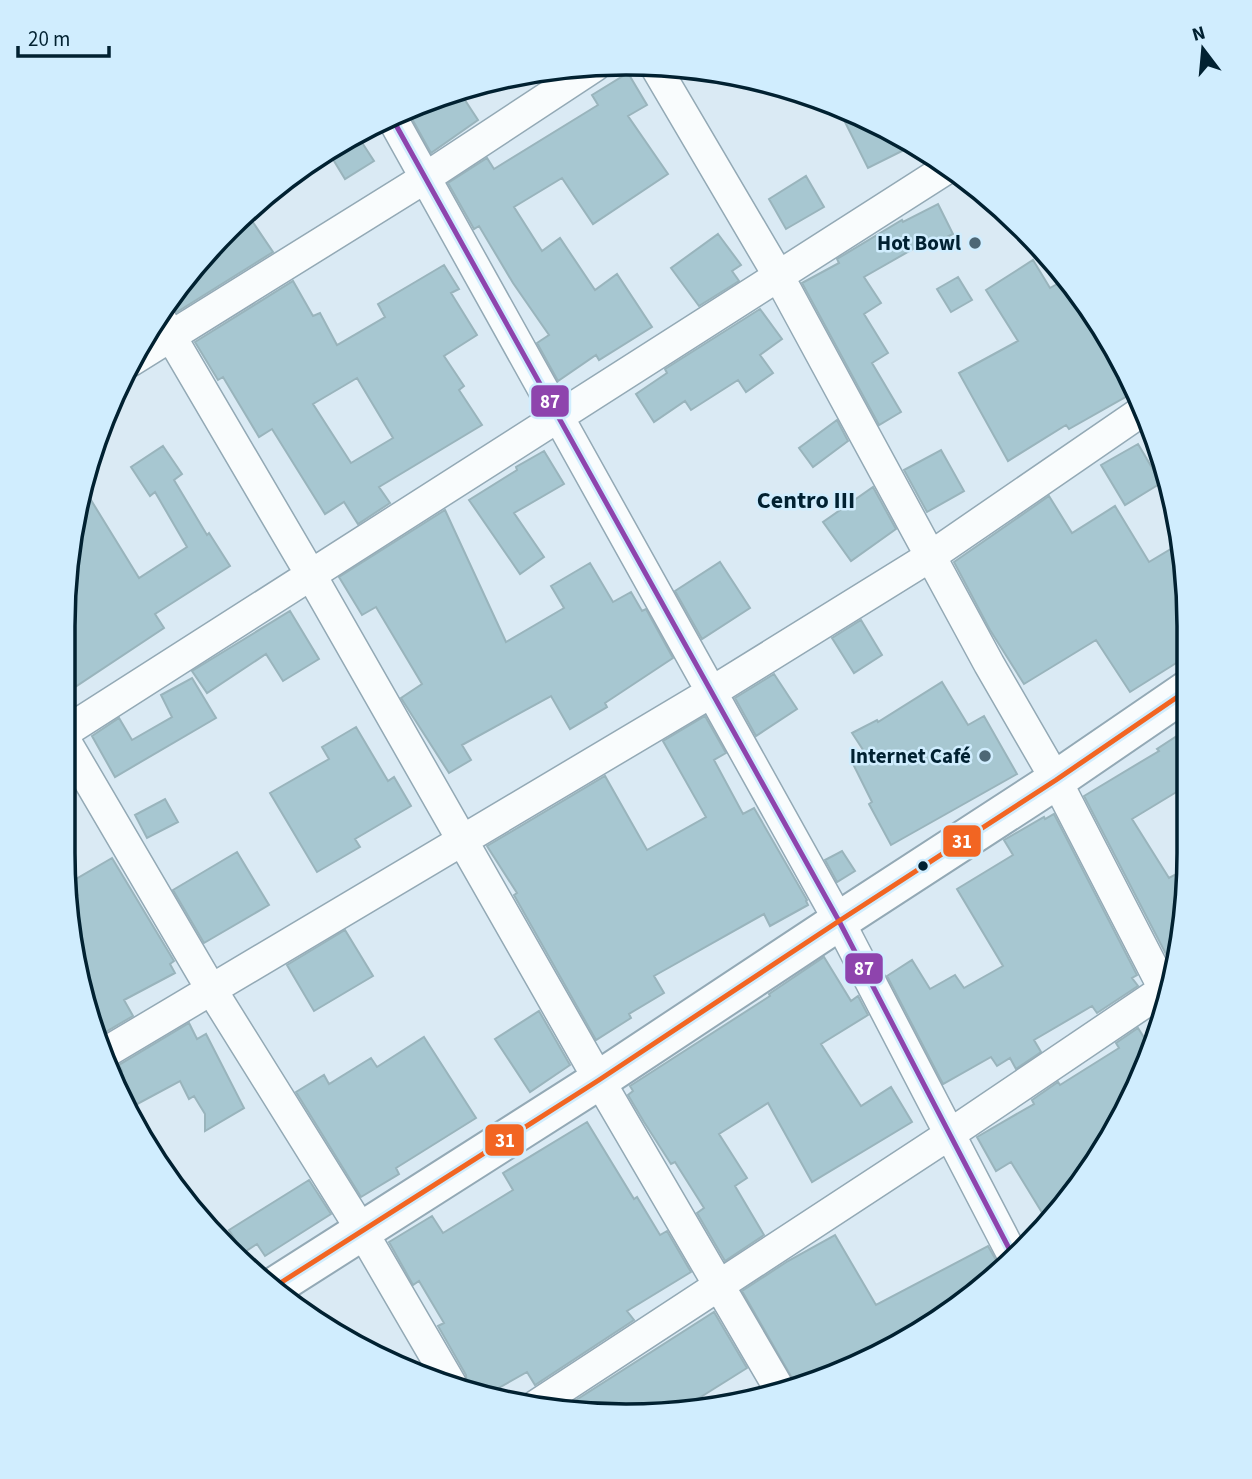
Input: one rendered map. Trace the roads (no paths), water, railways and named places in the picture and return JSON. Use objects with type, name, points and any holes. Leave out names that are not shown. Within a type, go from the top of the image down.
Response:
[{"type":"street","points":[[661,76],[778,275],[989,664],[1056,780],[1161,981]]},
{"type":"street","points":[[578,77],[425,178],[165,326],[776,1383]]},
{"type":"street","points":[[396,126],[556,417],[839,921],[1009,1248]]},
{"type":"street","points":[[75,726],[939,173]]},
{"type":"street","points":[[111,1049],[460,839],[710,693],[931,556],[1135,416]]},
{"type":"street","points":[[282,1282],[599,1080],[1056,780],[1177,697]]},
{"type":"street","points":[[75,757],[211,989],[362,1231],[445,1373]]},
{"type":"street","points":[[547,1398],[1158,995]]},
{"type":"place","name":"Hot Bowl","points":[[975,243]]},
{"type":"place","name":"Internet Café","points":[[985,756]]},
{"type":"district","name":"Centro III","points":[[806,500]]}]
